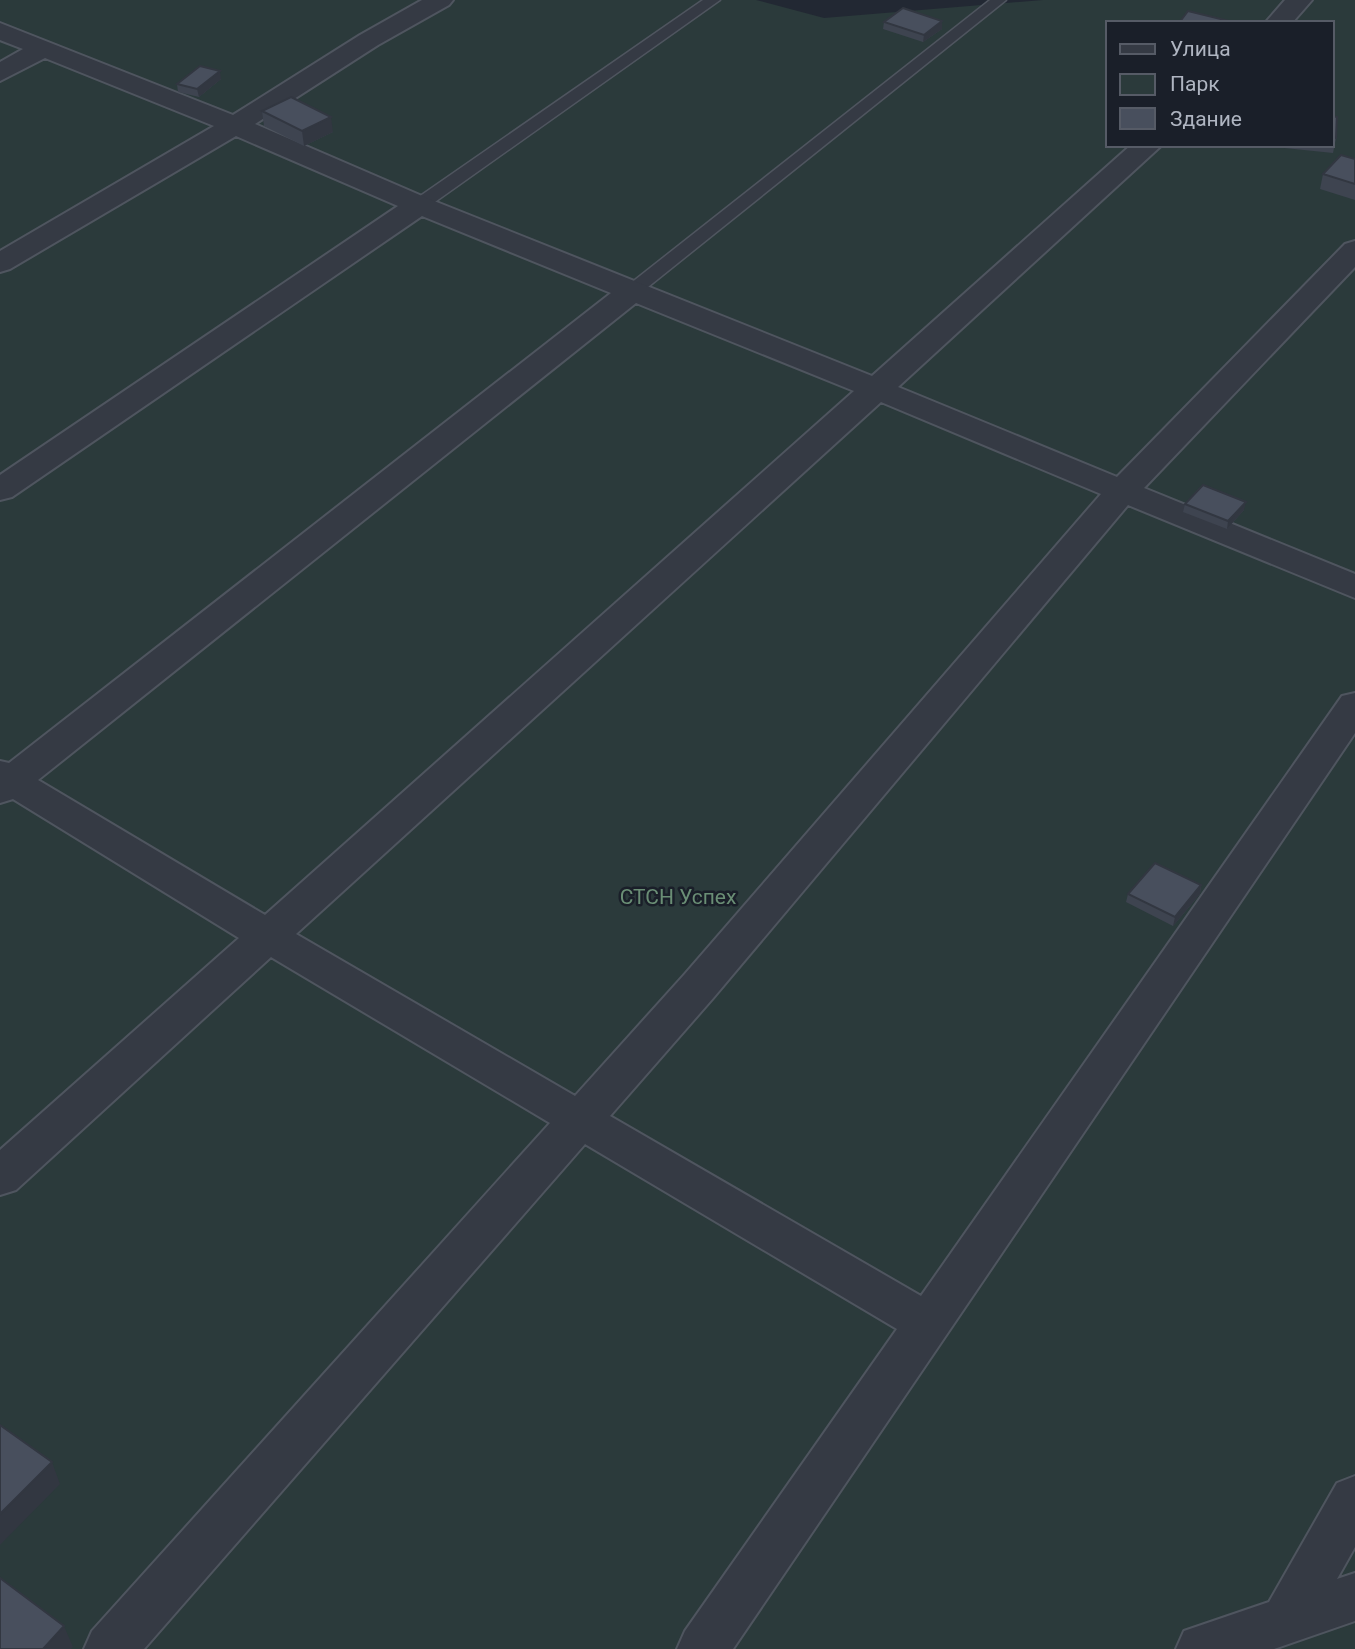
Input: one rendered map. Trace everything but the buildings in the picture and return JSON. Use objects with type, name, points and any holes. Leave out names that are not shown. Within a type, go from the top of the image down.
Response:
[{"type":"street","points":[[0,263],[235,125],[369,40],[440,0]]},
{"type":"street","points":[[1280,21],[1299,0]]},
{"type":"street","points":[[0,31],[235,125],[419,205],[876,389],[1355,587]]},
{"type":"street","points":[[0,73],[43,49]]},
{"type":"street","points":[[0,1177],[1146,147]]},
{"type":"street","points":[[0,491],[419,205]]},
{"type":"street","points":[[110,1649],[699,986],[1123,490],[1355,250]]},
{"type":"street","points":[[632,291],[4,782],[928,1324]]},
{"type":"street","points":[[703,1649],[1355,705]]},
{"type":"street","points":[[1287,1620],[1355,1499]]},
{"type":"street","points":[[1202,1649],[1355,1597]]},
{"type":"lane","points":[[419,205],[713,0]]},
{"type":"lane","points":[[632,291],[999,0]]},
{"type":"green space","name":"СТСН Успех","points":[[0,0],[756,0],[824,18],[1043,0],[1355,0],[1355,1649],[0,1649]]}]
